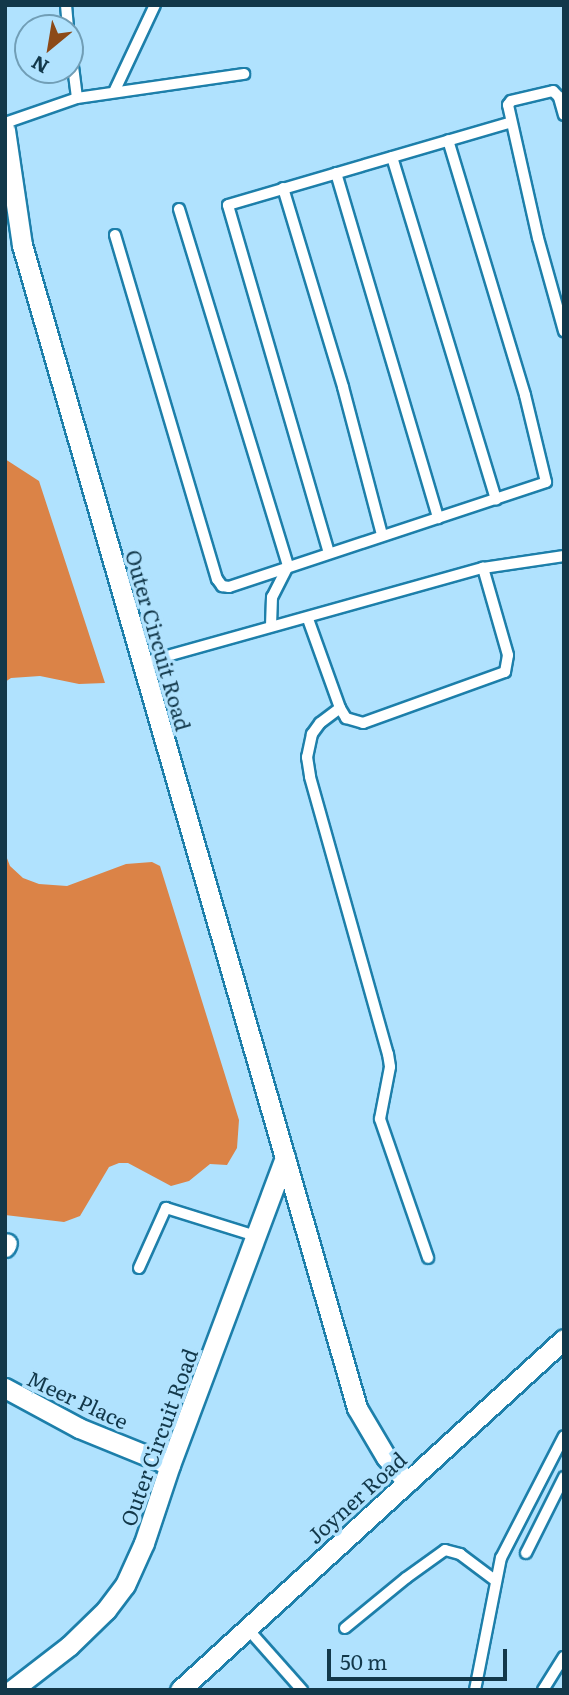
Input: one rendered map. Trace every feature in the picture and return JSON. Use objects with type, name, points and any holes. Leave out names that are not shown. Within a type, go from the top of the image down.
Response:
[{"type":"street","name":"Outer Circuit Road","points":[[5,130],[13,247],[142,663],[357,1408],[386,1457],[407,1482]]},
{"type":"street","name":"Outer Circuit Road","points":[[12,1690],[69,1646],[106,1610],[125,1585],[144,1543],[170,1465],[285,1158]]},
{"type":"street","name":"Joyner Road","points":[[180,1690],[563,1343]]},
{"type":"street","name":"Meer Place","points":[[5,1388],[79,1428],[170,1465]]},
{"type":"lane","points":[[114,92],[155,5]]},
{"type":"lane","points":[[5,123],[77,98],[244,74]]},
{"type":"lane","points":[[75,84],[77,98]]},
{"type":"lane","points":[[564,115],[559,97],[553,91],[509,102],[511,122],[564,331]]},
{"type":"lane","points":[[329,553],[227,209],[231,203],[511,122]]},
{"type":"lane","points":[[116,235],[217,579],[222,586],[229,587],[382,535],[543,485],[547,479],[448,140]]},
{"type":"lane","points":[[392,157],[496,500]]},
{"type":"lane","points":[[336,173],[438,518]]},
{"type":"lane","points":[[283,188],[343,387],[382,535]]},
{"type":"lane","points":[[179,209],[288,566],[272,597],[271,626]]},
{"type":"lane","points":[[142,663],[271,626],[308,619],[483,568],[564,556]]},
{"type":"lane","points":[[308,619],[340,708],[346,718],[363,723],[505,672],[508,655],[483,568]]},
{"type":"lane","points":[[340,708],[320,723],[312,734],[307,757],[310,777],[388,1054],[390,1068],[380,1119],[428,1258]]},
{"type":"lane","points":[[139,1268],[166,1208],[256,1236]]},
{"type":"lane","points":[[475,1690],[496,1581],[509,1537],[564,1436]]},
{"type":"lane","points":[[526,1553],[564,1477]]},
{"type":"lane","points":[[345,1628],[406,1578],[446,1550],[460,1554],[496,1581]]},
{"type":"lane","points":[[247,1628],[302,1690]]},
{"type":"lane","points":[[543,1690],[564,1657]]},
{"type":"shaded area","points":[[5,459],[39,481],[105,683],[79,684],[40,676],[11,678],[5,682]]},
{"type":"shaded area","points":[[5,853],[10,866],[23,878],[39,884],[67,886],[126,864],[152,862],[160,866],[239,1120],[237,1148],[227,1165],[210,1164],[189,1181],[171,1186],[128,1163],[119,1163],[109,1167],[80,1216],[64,1222],[5,1215]]}]
